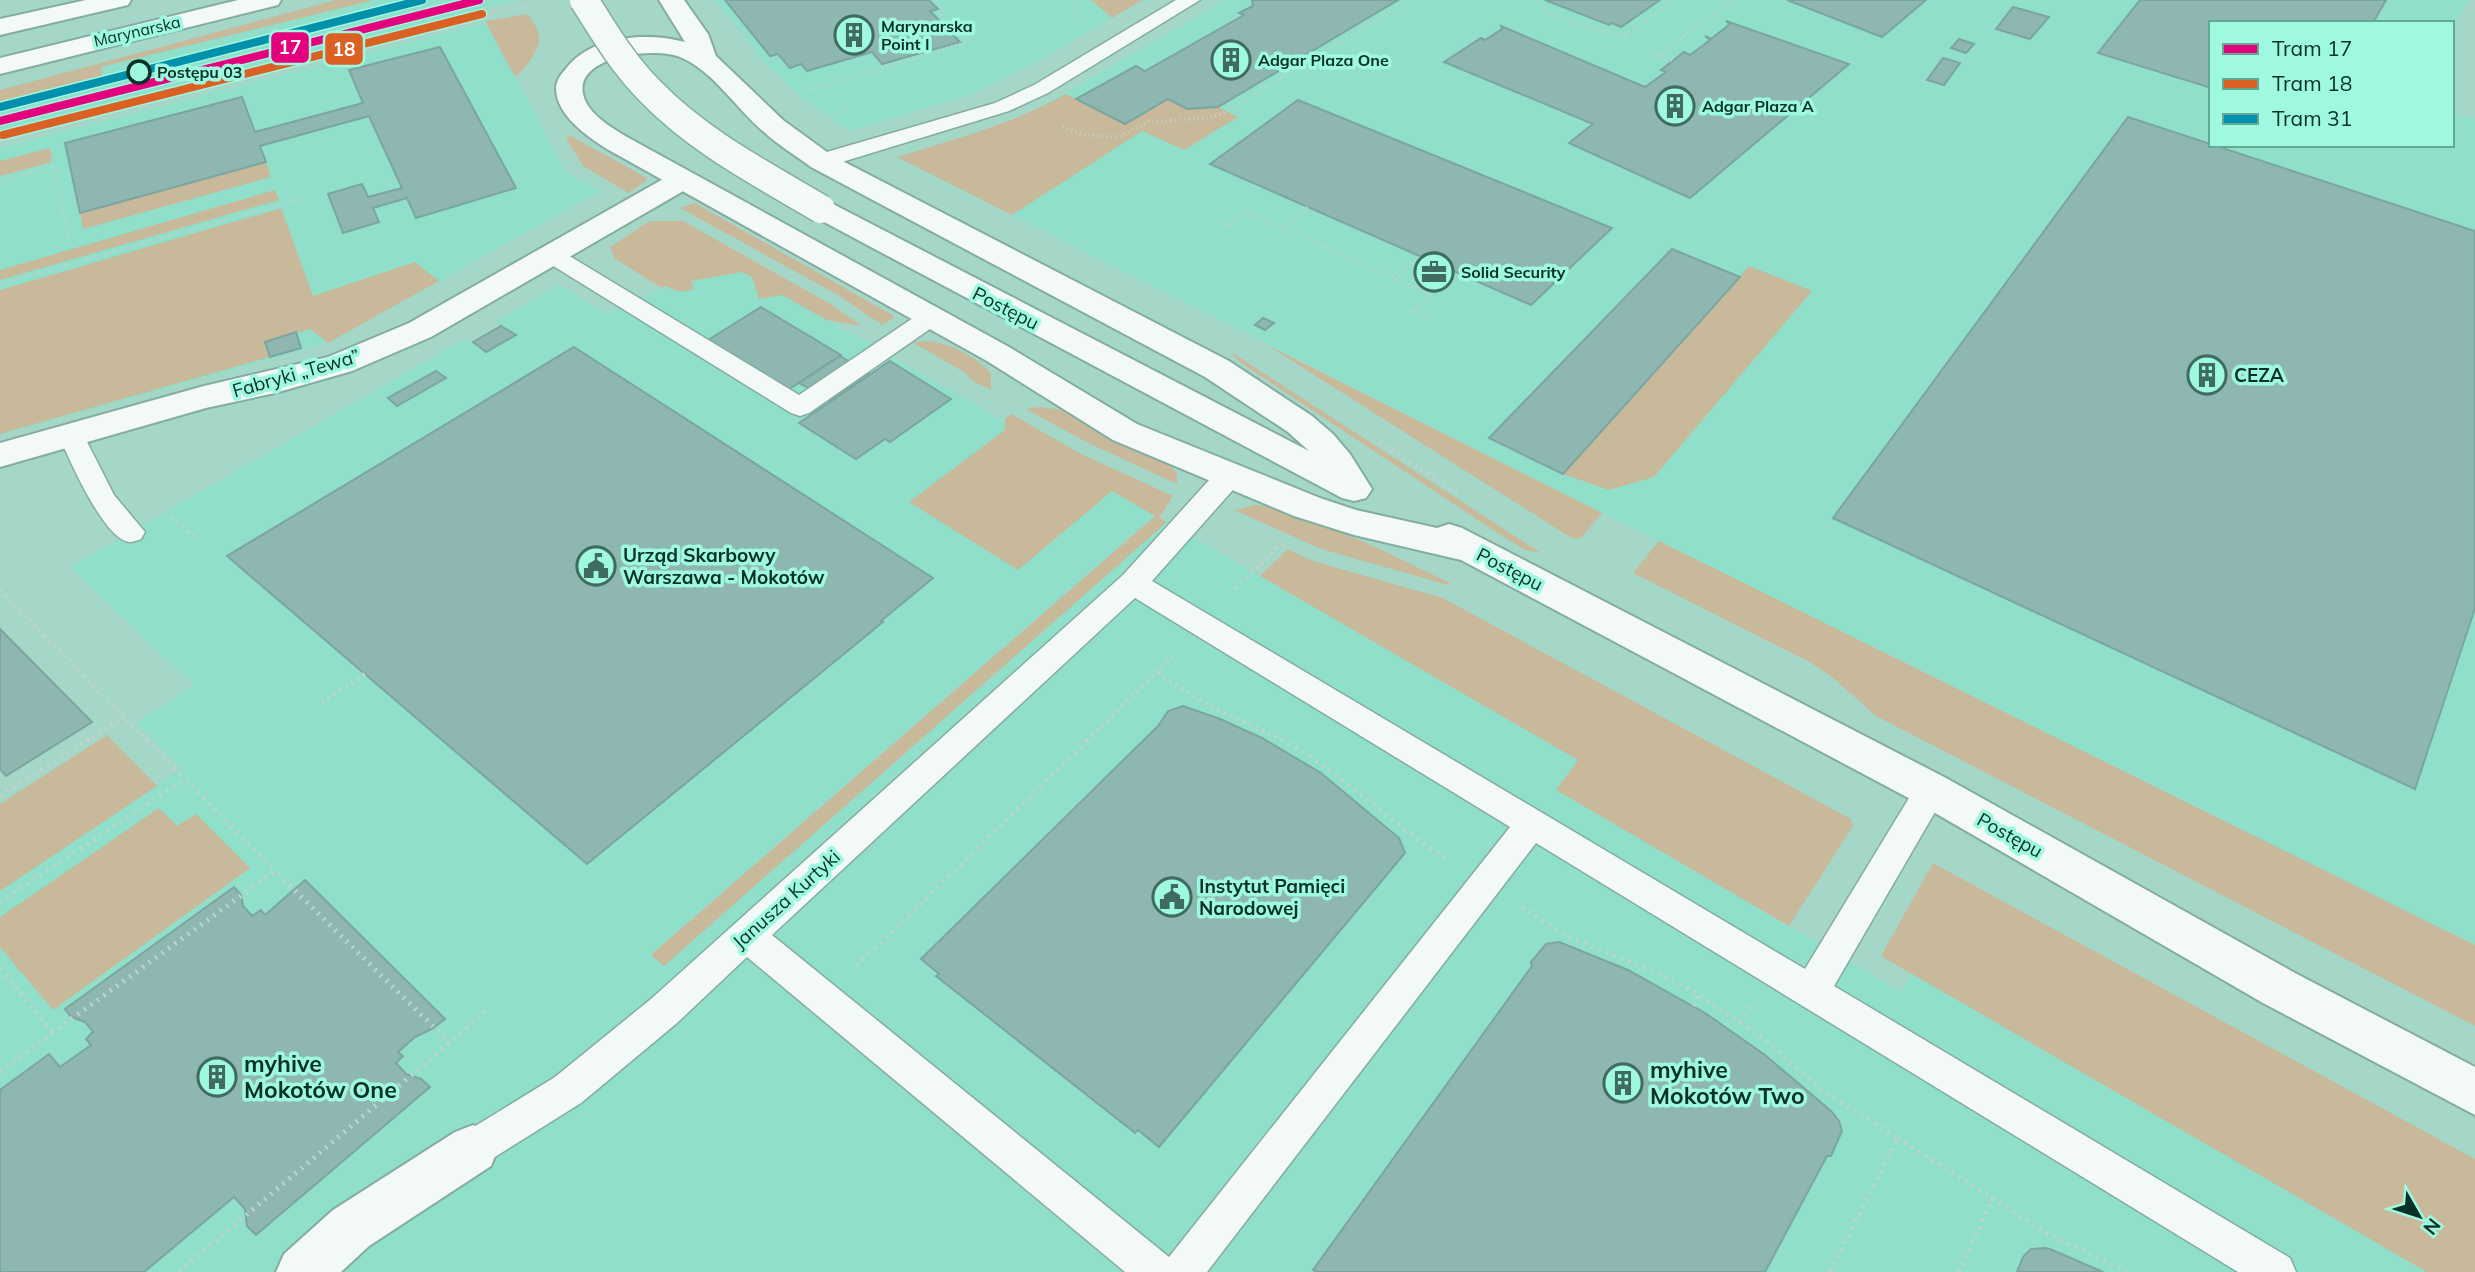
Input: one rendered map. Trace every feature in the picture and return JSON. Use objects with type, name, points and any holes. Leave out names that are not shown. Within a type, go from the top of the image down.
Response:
[{"type":"street","name":"Marynarska","points":[[0,27],[119,0]]},
{"type":"street","name":"Marynarska","points":[[0,64],[269,0]]},
{"type":"street","name":"Postępu","points":[[584,0],[610,43],[659,101],[732,157],[821,209],[1931,790],[2279,988],[2475,1092]]},
{"type":"street","points":[[671,0],[695,34],[704,59]]},
{"type":"street","points":[[1354,489],[1321,442],[1300,424],[1217,369],[821,161],[773,127],[694,52],[666,46],[624,47],[596,58],[573,76],[569,92],[576,108],[592,126],[682,180],[998,354],[1125,432],[1307,507],[1354,522],[1473,550]]},
{"type":"street","name":"Fabryki „Tewa”","points":[[0,455],[204,397],[275,382],[340,364],[420,330],[682,180]]},
{"type":"street","name":"Janusza Kurtyki","points":[[302,1272],[351,1228],[473,1149]]},
{"type":"lane","points":[[821,161],[1002,107],[1041,89],[1190,0]]},
{"type":"lane","points":[[550,254],[800,407],[931,317]]},
{"type":"lane","points":[[71,434],[103,500],[131,532]]},
{"type":"lane","name":"Janusza Kurtyki","points":[[473,1149],[568,1090],[664,1011],[1133,583],[1190,523],[1230,475]]},
{"type":"lane","points":[[1133,583],[2276,1272]]},
{"type":"lane","points":[[1811,992],[1931,790]]},
{"type":"lane","points":[[1182,1272],[1532,824]]},
{"type":"lane","points":[[746,935],[1156,1272]]},
{"type":"path","points":[[794,94],[967,41],[937,13],[944,10],[934,0]]},
{"type":"path","points":[[1063,127],[1084,135],[1117,137],[1149,122],[1209,118],[1222,114],[1408,0]]},
{"type":"path","points":[[1539,0],[1544,8],[1626,36],[1674,0]]},
{"type":"path","points":[[1658,55],[1734,0]]},
{"type":"path","points":[[0,142],[77,117],[479,14],[549,3]]},
{"type":"path","points":[[1650,52],[1674,61]]},
{"type":"path","points":[[823,118],[849,110],[845,106]]},
{"type":"path","points":[[0,181],[54,166],[69,241]]},
{"type":"path","points":[[0,284],[303,198]]},
{"type":"path","points":[[1281,227],[1308,207]]},
{"type":"path","points":[[1214,219],[1229,226],[1247,212],[1432,295],[1414,311],[1430,318]]},
{"type":"path","points":[[1396,279],[1421,257]]},
{"type":"path","points":[[1374,438],[1461,496]]},
{"type":"path","points":[[165,512],[196,539]]},
{"type":"path","points":[[857,966],[1158,673],[1200,623],[1285,540]]},
{"type":"path","points":[[0,590],[275,871],[450,1043]]},
{"type":"path","points":[[1158,673],[1212,707],[1293,746],[1342,778],[1407,834],[1568,937],[1659,974],[1698,994],[1764,1039],[1822,1090],[2045,1232],[2127,1272]]},
{"type":"path","points":[[322,702],[365,674]]},
{"type":"path","points":[[0,796],[124,717]]},
{"type":"path","points":[[1287,752],[1293,746]]},
{"type":"path","points":[[0,902],[185,779]]},
{"type":"path","points":[[0,1071],[275,871]]},
{"type":"path","points":[[0,969],[53,1032]]},
{"type":"path","points":[[1694,1006],[1698,994]]},
{"type":"path","points":[[179,1272],[486,1012]]},
{"type":"path","points":[[1830,1272],[1898,1138]]},
{"type":"path","points":[[1959,1272],[1993,1198]]},
{"type":"shaded area","points":[[336,0],[518,0],[0,131],[0,90]]},
{"type":"shaded area","points":[[336,0],[374,0],[101,67],[103,80],[0,105],[0,90]]},
{"type":"shaded area","points":[[715,0],[1142,0],[1034,63],[967,96],[850,131],[800,96],[765,63]]},
{"type":"shaded area","points":[[1091,0],[1142,0],[1112,18]]},
{"type":"shaded area","points":[[1225,0],[2469,0],[2454,26],[2454,21],[2209,21],[2209,147],[2454,147],[2454,113],[2475,119],[2475,945],[1629,526],[897,157],[997,126],[1032,112]]},
{"type":"shaded area","points":[[528,14],[538,32],[538,46],[524,69],[515,77],[485,21]]},
{"type":"shaded area","points":[[486,22],[566,173],[600,191],[328,343],[0,435],[0,148]]},
{"type":"shaded area","points":[[1066,94],[1125,124],[1168,99],[1187,109],[1218,107],[1238,117],[1184,150],[1142,131],[1012,215],[897,157],[1004,122]]},
{"type":"shaded area","points":[[571,136],[647,178],[646,181],[629,193],[583,166],[566,138]]},
{"type":"shaded area","points":[[50,148],[52,162],[0,176],[0,161]]},
{"type":"shaded area","points":[[266,162],[271,177],[83,229],[80,213]]},
{"type":"shaded area","points":[[275,190],[279,200],[0,280],[0,270]]},
{"type":"shaded area","points":[[695,203],[894,318],[882,325],[838,295],[680,208]]},
{"type":"shaded area","points":[[281,208],[313,296],[415,262],[439,281],[328,343],[310,329],[265,342],[270,357],[0,434],[0,290]]},
{"type":"shaded area","points":[[650,221],[683,221],[832,305],[862,326],[827,320],[782,295],[759,299],[752,277],[742,272],[691,281],[694,289],[686,291],[677,291],[666,286],[662,288],[614,258],[610,247]]},
{"type":"shaded area","points":[[1749,266],[1812,291],[1654,477],[1609,490],[1563,474]]},
{"type":"shaded area","points":[[742,272],[752,277],[759,298],[784,295],[1004,421],[1005,429],[909,502],[1018,569],[1112,491],[1155,515],[651,954],[664,966],[1167,522],[1578,760],[1556,790],[1901,992],[1912,973],[2427,1272],[0,1272],[0,891],[182,769],[136,723],[194,685],[70,567],[465,339],[473,342],[501,326],[495,322],[559,285],[606,314],[666,286],[674,290],[691,281]]},
{"type":"shaded area","points":[[925,341],[952,347],[978,361],[991,373],[991,390],[912,342]]},
{"type":"shaded area","points":[[1267,345],[1602,513],[1581,538],[1573,539]]},
{"type":"shaded area","points":[[1231,352],[1541,553],[1525,550],[1493,530],[1238,361]]},
{"type":"shaded area","points":[[1040,407],[1064,410],[1169,463],[1177,474],[1177,484],[1084,441],[1026,409]]},
{"type":"shaded area","points":[[1011,414],[1081,454],[1173,496],[1159,518],[1167,522],[664,966],[651,955],[1155,516],[1112,491],[1018,570],[909,502],[1005,430],[1005,419]]},
{"type":"shaded area","points":[[1256,505],[1286,509],[1369,544],[1450,583],[1448,585],[1321,549],[1234,510]]},
{"type":"shaded area","points":[[1659,541],[2475,945],[2475,1026],[1876,716],[1832,677],[1808,661],[1633,573]]},
{"type":"shaded area","points":[[1288,549],[1313,561],[1443,598],[1851,819],[1853,826],[1789,926],[1556,790],[1578,760],[1260,576]]},
{"type":"shaded area","points":[[107,735],[157,786],[0,891],[0,804]]},
{"type":"shaded area","points":[[159,808],[177,826],[196,814],[250,868],[53,1010],[0,947],[0,917]]},
{"type":"shaded area","points":[[1933,863],[2475,1159],[2475,1272],[2427,1272],[1881,956]]},
{"type":"building","name":"Marynarska Point I","points":[[725,0],[929,0],[938,9],[930,11],[960,42],[882,64],[872,52],[807,71],[801,64],[790,68],[778,54],[770,56]]},
{"type":"building","name":"Adgar Plaza One","points":[[1252,0],[1398,0],[1218,107],[1187,109],[1168,99],[1125,124],[1076,99],[1136,66],[1145,71],[1244,15],[1239,13],[1253,6]]},
{"type":"building","points":[[1545,0],[1660,0],[1621,27],[1612,23],[1609,25]]},
{"type":"building","points":[[1787,0],[1926,0],[1882,37]]},
{"type":"building","points":[[2140,0],[2386,0],[2374,21],[2209,21],[2209,87],[2098,53]]},
{"type":"building","points":[[2013,7],[2049,17],[2030,39],[1996,29]]},
{"type":"building","name":"Adgar Plaza A","points":[[1726,21],[1849,64],[1690,198],[1569,143],[1593,124],[1444,62],[1481,38],[1485,40],[1502,29],[1501,26],[1645,87],[1666,72],[1661,70],[1684,52],[1690,55],[1710,40],[1705,36],[1711,39],[1730,24]]},
{"type":"building","points":[[1959,39],[1974,44],[1966,53],[1951,48]]},
{"type":"building","points":[[440,47],[516,188],[416,218],[407,198],[373,208],[379,222],[343,233],[328,194],[362,184],[368,197],[402,188],[369,116],[260,146],[266,162],[80,213],[65,143],[242,97],[255,132],[363,103],[349,70]]},
{"type":"building","points":[[1943,58],[1960,63],[1944,85],[1927,80]]},
{"type":"building","points":[[1298,100],[1612,228],[1531,305],[1210,164]]},
{"type":"building","name":"CEZA","points":[[2128,117],[2209,144],[2209,147],[2219,147],[2475,231],[2475,608],[2415,789],[1833,518]]},
{"type":"building","points":[[1672,249],[1740,277],[1563,474],[1489,438]]},
{"type":"building","points":[[761,307],[841,355],[785,392],[705,342]]},
{"type":"building","points":[[1263,318],[1274,323],[1265,330],[1255,325]]},
{"type":"building","points":[[501,326],[516,335],[486,352],[473,342]]},
{"type":"building","points":[[296,332],[301,348],[270,357],[265,342]]},
{"type":"building","points":[[574,347],[933,578],[587,864],[227,556]]},
{"type":"building","points":[[840,356],[871,374],[831,401],[799,383]]},
{"type":"building","points":[[890,361],[951,399],[890,442],[885,439],[856,459],[799,423]]},
{"type":"building","points":[[436,371],[446,378],[397,406],[388,398]]},
{"type":"building","points":[[0,629],[92,722],[6,776],[0,769]]},
{"type":"building","points":[[1183,706],[1262,738],[1321,773],[1399,838],[1405,853],[1159,1147],[1138,1130],[1135,1133],[936,976],[939,974],[921,959],[1158,726],[1168,711]]},
{"type":"building","name":"myhive Mokotów One","points":[[305,880],[445,1019],[415,1037],[398,1052],[403,1056],[396,1063],[406,1074],[421,1079],[430,1087],[256,1235],[247,1226],[245,1209],[234,1197],[144,1272],[0,1272],[0,1090],[49,1054],[60,1067],[91,1045],[86,1039],[93,1032],[85,1022],[71,1017],[65,1009],[234,887],[241,895],[243,906],[252,916],[261,910],[265,915]]},
{"type":"building","name":"myhive Mokotów Two","points":[[1559,942],[1628,970],[1705,1013],[1765,1055],[1831,1111],[1839,1121],[1842,1131],[1831,1156],[1827,1156],[1765,1272],[1313,1270],[1532,966],[1531,962],[1546,944]]},
{"type":"building","points":[[2044,1248],[2103,1272],[2017,1272],[2023,1257],[2031,1249]]},
{"type":"tram line","name":"31","points":[[0,107],[422,0]]},
{"type":"tram line","name":"17","points":[[0,121],[479,0]]},
{"type":"tram line","name":"18","points":[[3,135],[482,14]]},
{"type":"place","name":"Marynarska Point I","points":[[854,35]]},
{"type":"place","name":"Adgar Plaza One","points":[[1231,60]]},
{"type":"place","name":"Postępu 03","points":[[139,72]]},
{"type":"place","name":"Adgar Plaza A","points":[[1675,106]]},
{"type":"place","name":"Solid Security","points":[[1434,272]]},
{"type":"place","name":"CEZA","points":[[2207,375]]},
{"type":"place","name":"Urząd Skarbowy Warszawa - Mokotów","points":[[596,566]]},
{"type":"place","name":"Instytut Pamięci Narodowej","points":[[1172,897]]},
{"type":"place","name":"myhive Mokotów One","points":[[217,1077]]},
{"type":"place","name":"myhive Mokotów Two","points":[[1623,1083]]}]
